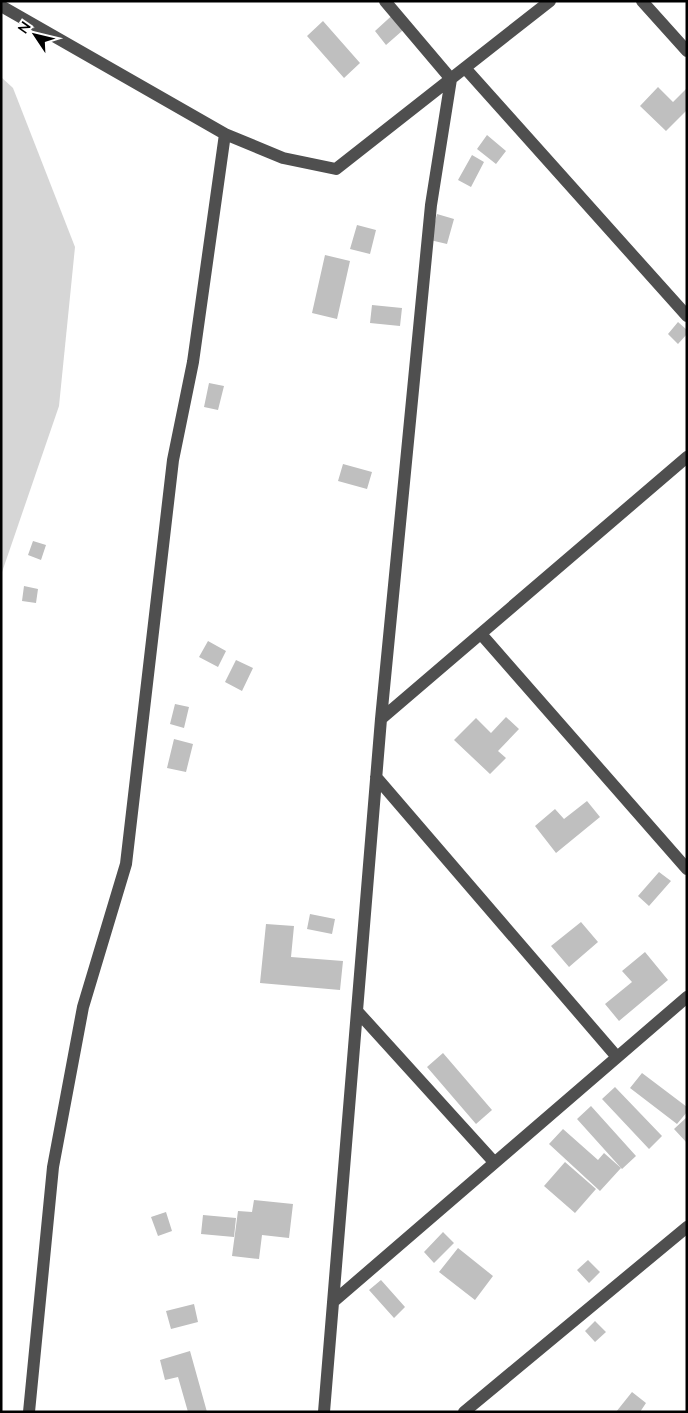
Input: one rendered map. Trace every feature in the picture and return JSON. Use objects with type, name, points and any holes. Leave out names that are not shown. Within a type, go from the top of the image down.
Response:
[{"type":"street","points":[[324,1412],[381,720],[431,205],[451,79],[385,1]]},
{"type":"street","points":[[1,6],[225,134],[283,158],[336,169],[550,1]]},
{"type":"street","points":[[642,1],[687,51]]},
{"type":"street","points":[[465,68],[687,316]]},
{"type":"street","points":[[29,1412],[53,1167],[83,1008],[126,864],[173,460],[193,362],[225,134]]},
{"type":"street","points":[[381,720],[687,457]]},
{"type":"street","points":[[481,634],[687,868]]},
{"type":"street","points":[[376,777],[617,1058]]},
{"type":"street","points":[[333,1302],[494,1162],[685,1001]]},
{"type":"street","points":[[357,1011],[494,1162]]},
{"type":"street","points":[[464,1412],[687,1227]]},
{"type":"shaded area","points":[[1,77],[13,88],[75,247],[59,406],[1,575]]},
{"type":"building","points":[[398,10],[410,24],[386,45],[375,31]]},
{"type":"building","points":[[323,21],[360,63],[344,78],[307,36]]},
{"type":"building","points":[[658,87],[673,102],[687,88],[687,110],[666,131],[640,106]]},
{"type":"building","points":[[487,135],[506,151],[496,164],[477,149]]},
{"type":"building","points":[[472,155],[484,162],[471,187],[458,180]]},
{"type":"building","points":[[437,214],[454,219],[447,244],[430,240]]},
{"type":"building","points":[[357,225],[376,230],[370,254],[350,249]]},
{"type":"building","points":[[325,255],[350,261],[337,319],[312,313]]},
{"type":"building","points":[[372,305],[402,308],[400,326],[370,323]]},
{"type":"building","points":[[678,322],[687,330],[687,334],[678,344],[668,334]]},
{"type":"building","points":[[209,383],[224,386],[218,410],[204,407]]},
{"type":"building","points":[[343,464],[372,472],[367,489],[338,481]]},
{"type":"building","points":[[33,541],[46,545],[41,560],[28,555]]},
{"type":"building","points":[[24,586],[38,589],[36,603],[22,601]]},
{"type":"building","points":[[208,641],[226,651],[218,667],[199,657]]},
{"type":"building","points":[[236,660],[253,668],[242,691],[225,682]]},
{"type":"building","points":[[175,704],[189,707],[184,728],[170,724]]},
{"type":"building","points":[[506,717],[519,729],[498,751],[506,758],[490,774],[454,740],[476,718],[491,733]]},
{"type":"building","points":[[174,739],[193,744],[186,772],[167,768]]},
{"type":"building","points":[[587,801],[600,817],[556,853],[535,826],[555,809],[564,819]]},
{"type":"building","points":[[659,872],[671,881],[649,906],[638,896]]},
{"type":"building","points":[[310,914],[335,919],[332,934],[307,929]]},
{"type":"building","points":[[581,922],[598,942],[569,967],[551,946]]},
{"type":"building","points":[[266,924],[294,926],[291,957],[343,961],[340,990],[260,983]]},
{"type":"building","points":[[645,952],[668,980],[619,1021],[605,1004],[632,982],[622,971]]},
{"type":"building","points":[[443,1053],[492,1110],[476,1124],[427,1067]]},
{"type":"building","points":[[642,1073],[687,1107],[687,1112],[677,1124],[630,1088]]},
{"type":"building","points":[[615,1087],[662,1136],[649,1149],[602,1099]]},
{"type":"building","points":[[591,1106],[636,1156],[622,1169],[577,1119]]},
{"type":"building","points":[[687,1117],[687,1143],[674,1129]]},
{"type":"building","points":[[563,1129],[598,1160],[604,1153],[621,1168],[600,1191],[549,1144]]},
{"type":"building","points":[[565,1162],[596,1189],[575,1213],[544,1186]]},
{"type":"building","points":[[254,1200],[293,1204],[289,1238],[262,1235],[259,1259],[232,1256],[238,1211],[252,1212]]},
{"type":"building","points":[[166,1212],[172,1231],[158,1236],[151,1217]]},
{"type":"building","points":[[203,1215],[236,1218],[234,1237],[201,1234]]},
{"type":"building","points":[[443,1232],[454,1243],[434,1263],[424,1252]]},
{"type":"building","points":[[458,1248],[493,1276],[475,1300],[439,1272]]},
{"type":"building","points":[[588,1260],[600,1272],[589,1283],[577,1270]]},
{"type":"building","points":[[381,1280],[405,1307],[394,1318],[369,1290]]},
{"type":"building","points":[[194,1304],[198,1322],[171,1329],[166,1311]]},
{"type":"building","points":[[595,1321],[606,1332],[595,1342],[585,1331]]},
{"type":"building","points":[[190,1351],[207,1412],[188,1412],[178,1377],[165,1380],[160,1360]]},
{"type":"building","points":[[632,1392],[646,1403],[640,1412],[616,1412]]}]
